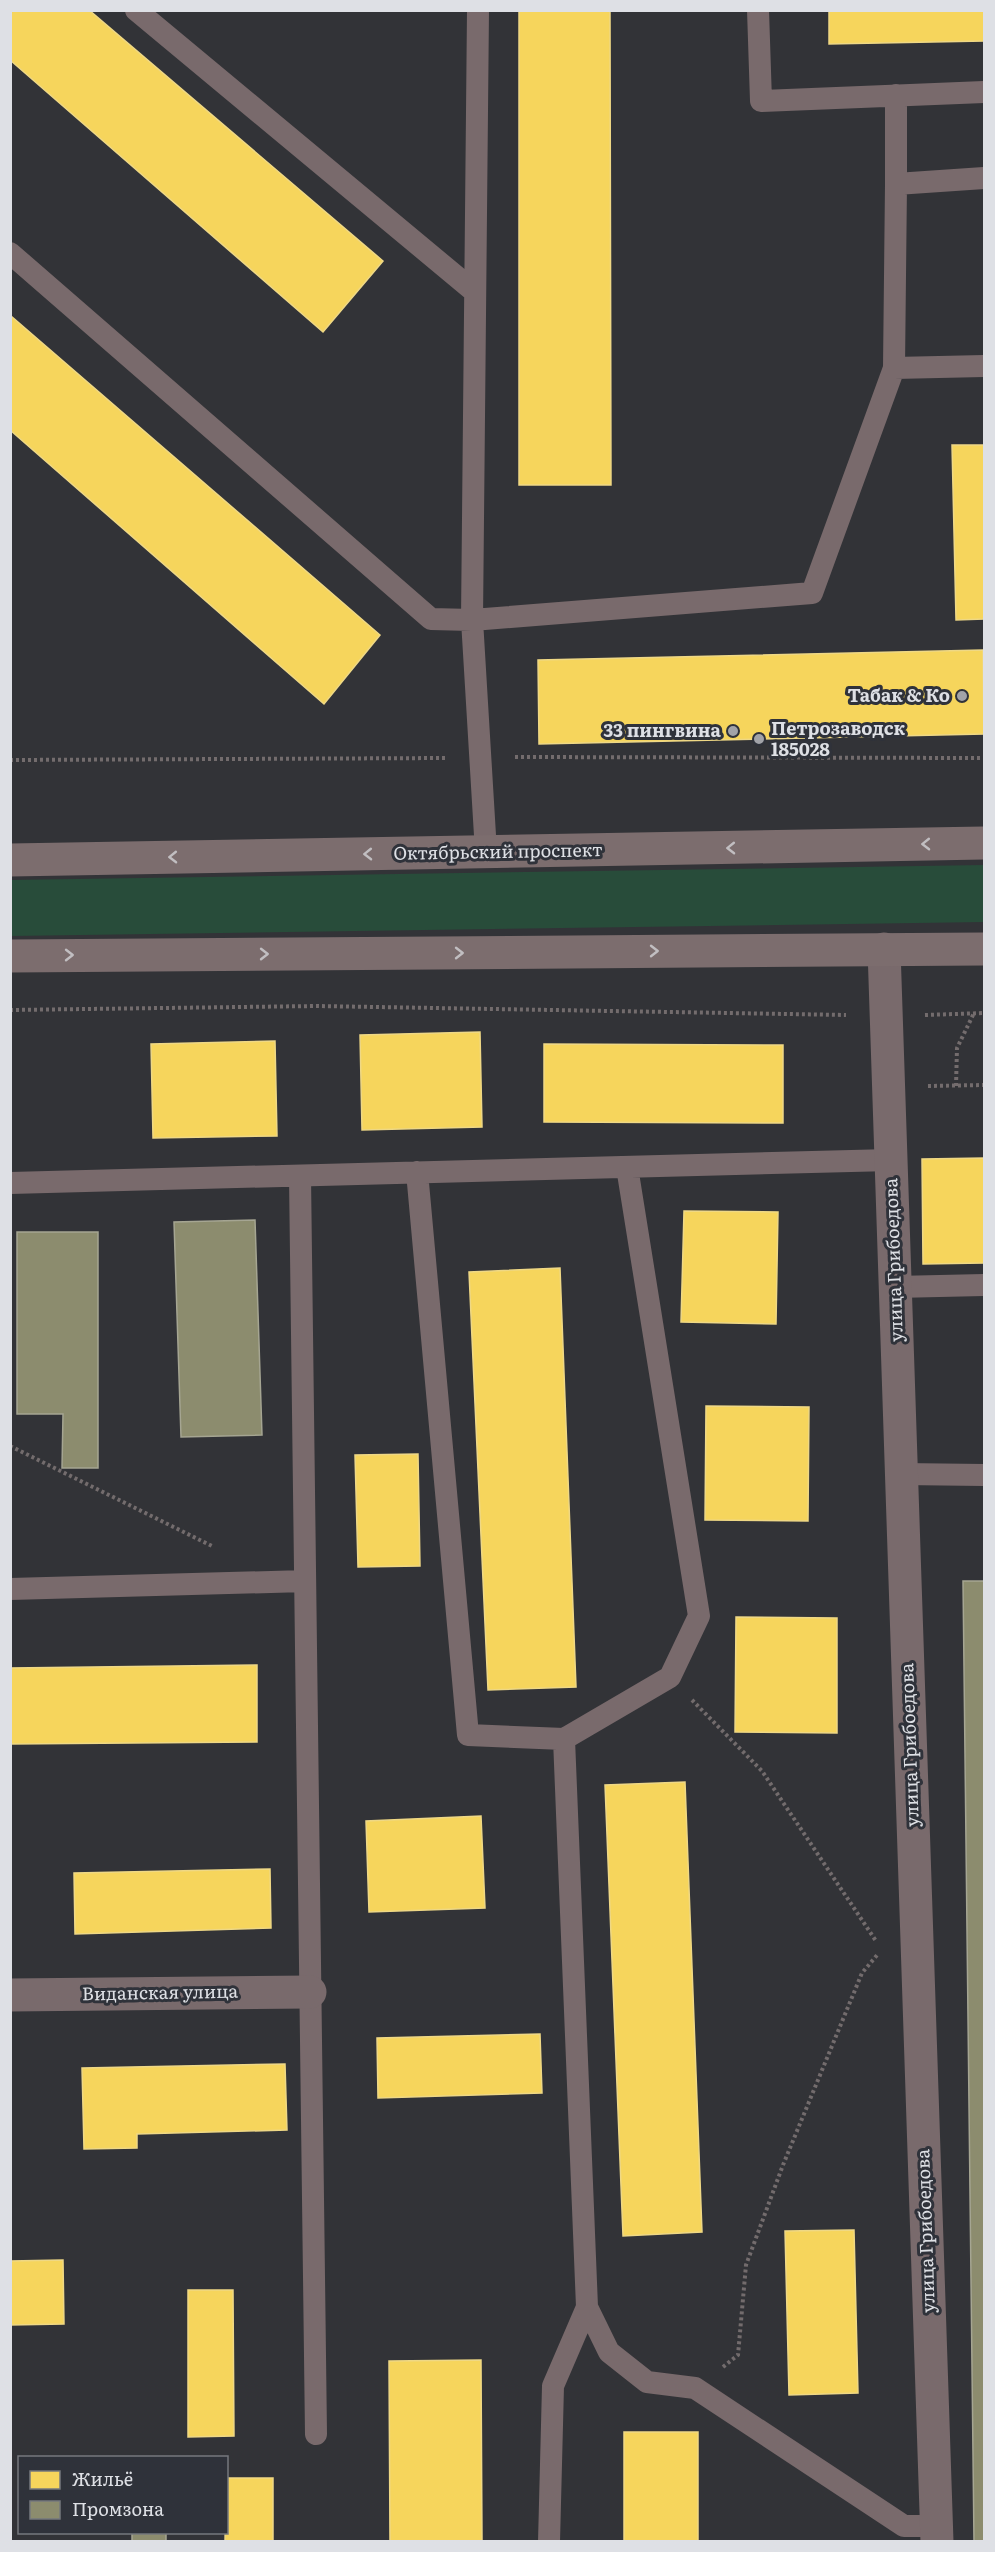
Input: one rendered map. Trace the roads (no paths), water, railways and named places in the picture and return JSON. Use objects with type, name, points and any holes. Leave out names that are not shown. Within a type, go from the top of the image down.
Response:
[{"type":"main road","name":"Октябрьский проспект","points":[[10,860],[984,843]]},
{"type":"main road","points":[[10,956],[984,949]]},
{"type":"street","name":"улица Грибоедова","points":[[884,950],[937,2534]]},
{"type":"street","name":"Виданская улица","points":[[10,1995],[310,1992]]},
{"type":"lane","points":[[136,10],[475,292]]},
{"type":"lane","points":[[478,10],[472,620],[486,852]]},
{"type":"lane","points":[[758,10],[761,101],[984,92]]},
{"type":"lane","points":[[10,253],[431,619],[472,620],[812,593],[894,368],[896,95]]},
{"type":"lane","points":[[896,184],[984,178]]},
{"type":"lane","points":[[894,368],[984,366]]},
{"type":"lane","points":[[10,1183],[891,1160]]},
{"type":"lane","points":[[417,1172],[468,1735],[564,1739],[670,1677],[699,1616],[627,1167]]},
{"type":"lane","points":[[300,1176],[316,2434]]},
{"type":"lane","points":[[895,1287],[984,1285]]},
{"type":"lane","points":[[901,1474],[984,1475]]},
{"type":"lane","points":[[10,1589],[305,1581]]},
{"type":"lane","points":[[564,1739],[587,2307],[609,2352],[647,2382],[695,2388],[904,2526],[937,2534]]},
{"type":"lane","points":[[549,2541],[553,2386],[587,2307]]},
{"type":"place","name":"Табак & Ко","points":[[962,696]]},
{"type":"place","name":"33 пингвина","points":[[733,731]]},
{"type":"place","name":"Петрозаводск 185028","points":[[759,739]]}]
